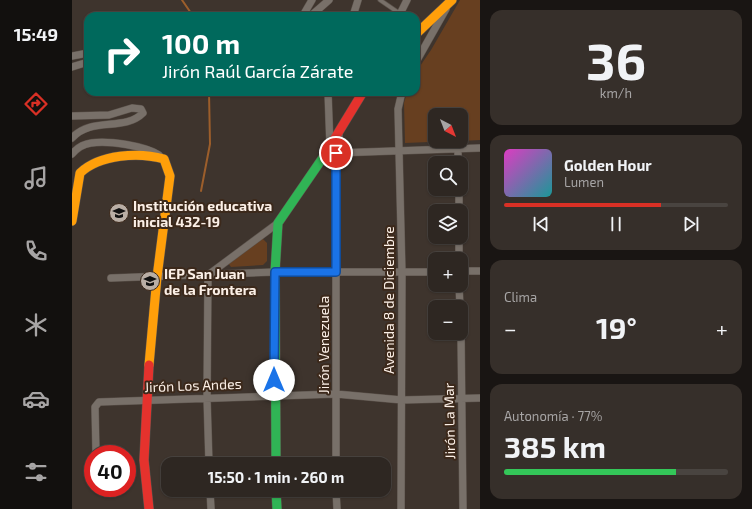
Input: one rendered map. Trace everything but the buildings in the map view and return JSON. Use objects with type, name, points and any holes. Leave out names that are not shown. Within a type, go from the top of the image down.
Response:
[{"type":"street","points":[[305,12],[312,0]]},
{"type":"street","points":[[315,12],[329,0]]},
{"type":"street","points":[[354,12],[358,0]]},
{"type":"street","points":[[401,12],[407,0]]},
{"type":"street","points":[[420,30],[451,1]]},
{"type":"street","points":[[420,55],[451,1]]},
{"type":"street","points":[[72,56],[84,54]]},
{"type":"street","points":[[72,67],[84,63]]},
{"type":"street","name":"Jirón Venezuela","points":[[328,96],[333,150],[336,272],[336,457]]},
{"type":"street","points":[[208,275],[278,223],[333,150],[340,129],[361,96]]},
{"type":"street","name":"Avenida 8 de Diciembre","points":[[401,96],[398,109],[402,273],[401,509]]},
{"type":"street","points":[[72,116],[113,115],[132,108],[141,109],[143,113],[138,118],[124,122],[95,125],[80,131],[72,138]]},
{"type":"street","points":[[72,154],[86,144],[98,142],[147,149],[164,158],[170,176],[157,277],[146,400],[144,460],[150,509]]},
{"type":"street","points":[[333,150],[480,148]]},
{"type":"street","points":[[458,149],[458,156]]},
{"type":"street","points":[[72,221],[80,173],[83,169],[104,160],[130,156],[142,155],[164,158]]},
{"type":"street","points":[[276,457],[274,395],[275,272],[278,223]]},
{"type":"street","points":[[468,271],[480,271]]},
{"type":"street","points":[[111,278],[275,272],[428,272]]},
{"type":"street","points":[[208,275],[207,397],[209,457]]},
{"type":"street","name":"Jirón La Mar","points":[[461,340],[463,509]]},
{"type":"street","name":"Jirón Los Andes","points":[[96,445],[95,407],[99,402],[207,397],[336,394],[402,400],[480,398]]},
{"type":"street","points":[[210,497],[211,509]]},
{"type":"street","points":[[276,497],[277,509]]},
{"type":"street","points":[[336,497],[337,509]]},
{"type":"lane","points":[[380,0],[395,12]]},
{"type":"shaded area","points":[[460,0],[480,0],[480,140],[468,141],[468,108],[428,108],[428,142],[405,143],[404,103],[406,96],[420,96],[420,66]]},
{"type":"shaded area","points":[[261,237],[267,243],[267,261],[263,265],[231,267],[228,263]]},
{"type":"waterway","points":[[182,0],[190,12]]},
{"type":"waterway","points":[[201,191],[210,144],[209,96]]},
{"type":"traffic: fast","points":[[276,457],[275,272],[278,223],[324,156]]},
{"type":"traffic: fast","points":[[276,497],[277,509]]},
{"type":"traffic: slow","points":[[420,30],[452,0]]},
{"type":"traffic: slow","points":[[72,221],[80,173],[88,167],[109,158],[120,156],[132,155],[164,159],[170,176],[157,277],[149,365]]},
{"type":"traffic: jam","points":[[324,156],[361,96]]},
{"type":"traffic: jam","points":[[149,365],[144,460],[149,509]]},
{"type":"place","name":"Institución educativa inicial 432-19","points":[[119,213]]},
{"type":"place","name":"IEP San Juan de la Frontera","points":[[150,281]]},
{"type":"route","points":[[274,380],[275,272],[336,272],[336,153]]}]
